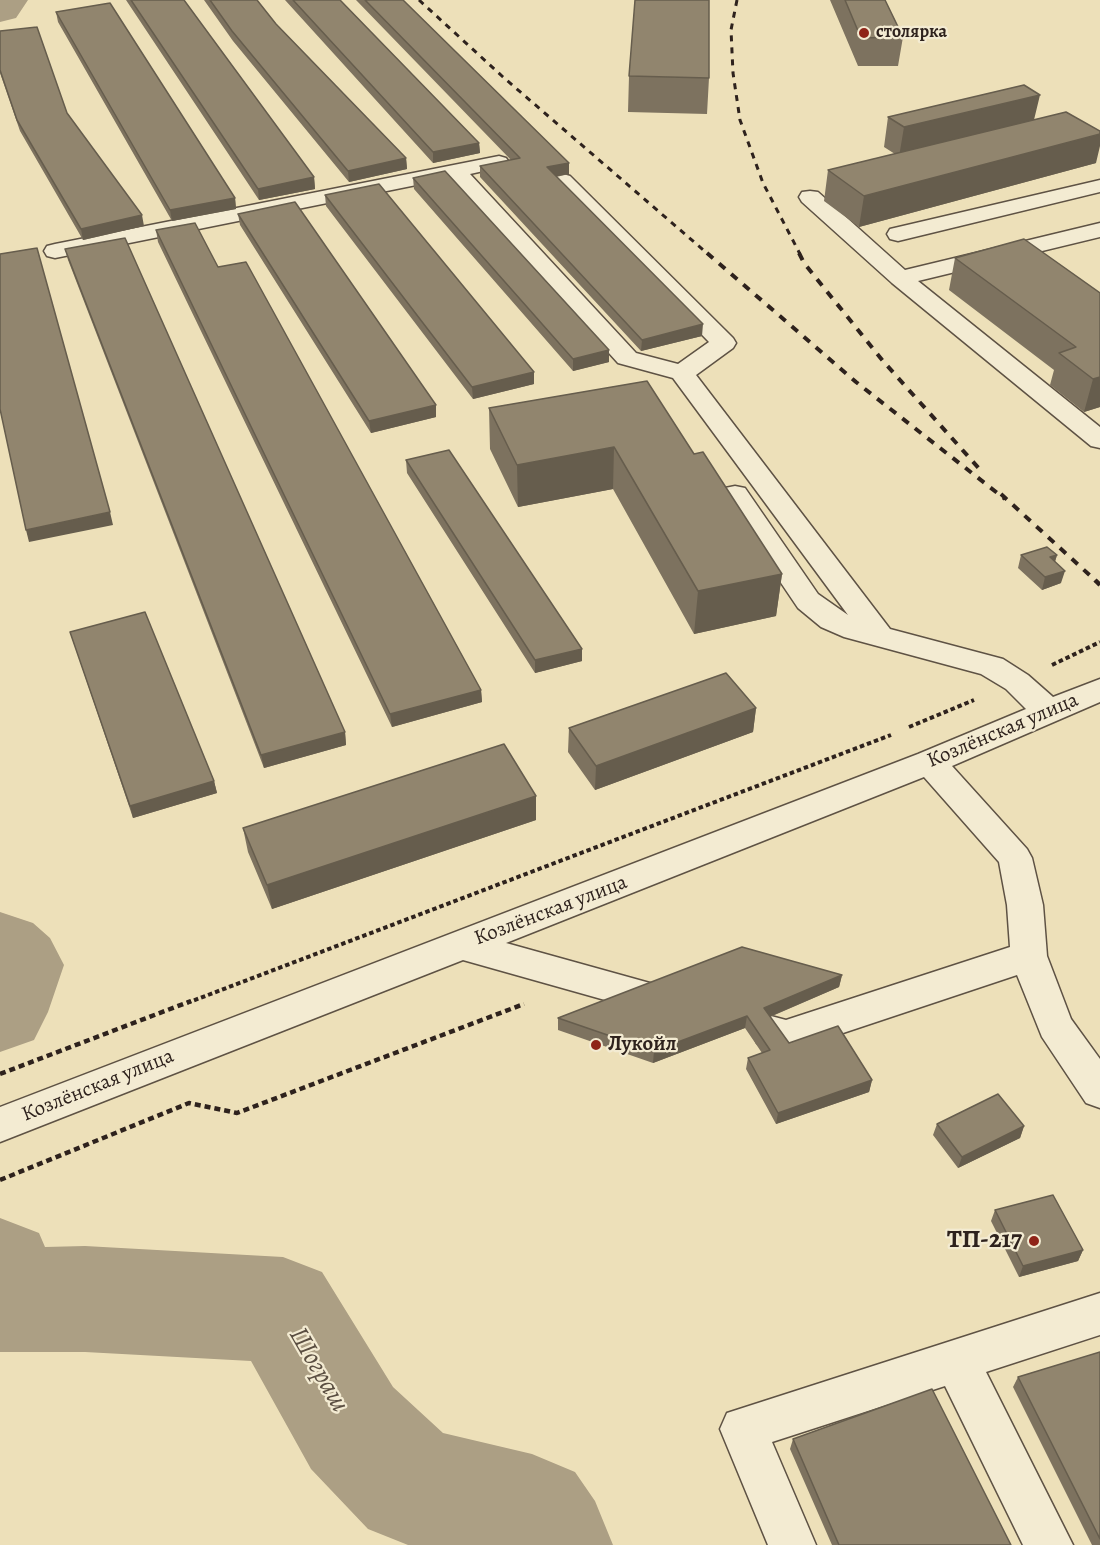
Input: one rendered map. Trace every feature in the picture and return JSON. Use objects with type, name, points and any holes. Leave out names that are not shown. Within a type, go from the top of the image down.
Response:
[{"type":"street","points":[[55,251],[499,162]]},
{"type":"street","points":[[455,170],[627,358],[682,373],[879,636]]},
{"type":"street","points":[[563,180],[724,343],[682,373]]},
{"type":"street","points":[[898,234],[1100,186]]},
{"type":"street","points":[[810,197],[900,278],[1100,440]]},
{"type":"street","points":[[900,278],[1100,230]]},
{"type":"street","points":[[735,494],[808,601],[832,620],[855,630],[992,666],[1017,682],[1048,711]]},
{"type":"street","name":"Козлёнская улица","points":[[0,1125],[930,762],[1100,690]]},
{"type":"street","points":[[930,762],[1015,858],[1025,905],[1029,956],[1055,1026],[1100,1090]]},
{"type":"street","points":[[463,945],[644,996]]},
{"type":"street","points":[[771,1032],[786,1036],[1029,956]]},
{"type":"street","points":[[792,1545],[743,1429],[1100,1314]]},
{"type":"street","points":[[956,1360],[1049,1545]]},
{"type":"path","points":[[905,729],[1017,682],[1100,642]]},
{"type":"path","points":[[0,1074],[894,733]]},
{"type":"path","points":[[0,1180],[189,1103],[237,1113],[587,980]]},
{"type":"building","points":[[131,0],[184,0],[314,177],[258,189]]},
{"type":"building","points":[[210,0],[257,0],[276,24],[406,158],[348,171],[232,31]]},
{"type":"building","points":[[293,0],[340,0],[479,143],[433,152]]},
{"type":"building","points":[[365,0],[403,0],[569,163],[547,167],[703,324],[642,340],[480,166],[520,158]]},
{"type":"building","points":[[635,0],[709,0],[709,78],[629,76]]},
{"type":"building","points":[[845,0],[885,0],[903,37],[861,38]]},
{"type":"building","points":[[110,3],[235,198],[170,210],[56,12]]},
{"type":"building","points":[[37,27],[67,113],[142,215],[81,229],[17,120],[0,70],[0,31]]},
{"type":"building","points":[[1024,85],[1040,95],[904,127],[888,117]]},
{"type":"building","points":[[1066,112],[1100,131],[1100,134],[864,196],[828,170]]},
{"type":"building","points":[[445,171],[609,350],[573,359],[413,178]]},
{"type":"building","points":[[379,184],[534,372],[472,387],[325,195]]},
{"type":"building","points":[[295,202],[436,405],[369,421],[238,214]]},
{"type":"building","points":[[195,223],[218,267],[246,262],[481,690],[390,714],[156,230]]},
{"type":"building","points":[[125,238],[345,732],[261,755],[65,249]]},
{"type":"building","points":[[1024,239],[1100,293],[1100,377],[1093,379],[1059,353],[1076,347],[955,258]]},
{"type":"building","points":[[37,248],[110,512],[26,530],[0,409],[0,254]]},
{"type":"building","points":[[647,381],[694,454],[703,452],[782,574],[698,591],[614,447],[517,465],[489,408]]},
{"type":"building","points":[[449,450],[582,649],[535,660],[406,460]]},
{"type":"building","points":[[1047,547],[1057,555],[1050,557],[1065,571],[1045,577],[1021,555]]},
{"type":"building","points":[[145,612],[214,781],[130,806],[70,632]]},
{"type":"building","points":[[726,673],[756,708],[596,766],[569,728]]},
{"type":"building","points":[[504,744],[536,796],[267,885],[243,828]]},
{"type":"building","points":[[742,947],[842,975],[764,1008],[789,1043],[838,1026],[872,1080],[778,1113],[748,1058],[770,1050],[747,1016],[654,1051],[558,1018]]},
{"type":"building","points":[[998,1094],[1024,1126],[962,1157],[937,1124]]},
{"type":"building","name":"ТП-217","points":[[1053,1195],[1083,1250],[1023,1266],[995,1210]]},
{"type":"building","points":[[1100,1352],[1100,1539],[1018,1377]]},
{"type":"building","points":[[932,1389],[1011,1545],[839,1545],[793,1439]]},
{"type":"waterway","name":"Шограш","points":[[0,8],[6,0]]},
{"type":"waterway","name":"Шограш","points":[[0,949],[17,965],[0,1012]]},
{"type":"waterway","name":"Шограш","points":[[0,1269],[1,1300],[85,1299],[283,1310],[352,1428],[411,1486],[532,1515],[551,1545]]},
{"type":"railway","points":[[419,0],[503,77],[708,254]]},
{"type":"railway","points":[[737,0],[731,30],[733,73],[740,120],[763,183],[800,254]]},
{"type":"railway","points":[[707,253],[856,382],[1005,499]]},
{"type":"railway","points":[[799,253],[804,263],[883,361],[983,473]]},
{"type":"railway","points":[[1001,494],[1096,581]]},
{"type":"railway","points":[[1096,581],[1100,585]]},
{"type":"place","name":"столярка","points":[[864,33]]},
{"type":"place","name":"Лукойл","points":[[596,1045]]},
{"type":"place","name":"ТП-217","points":[[1034,1241]]}]
